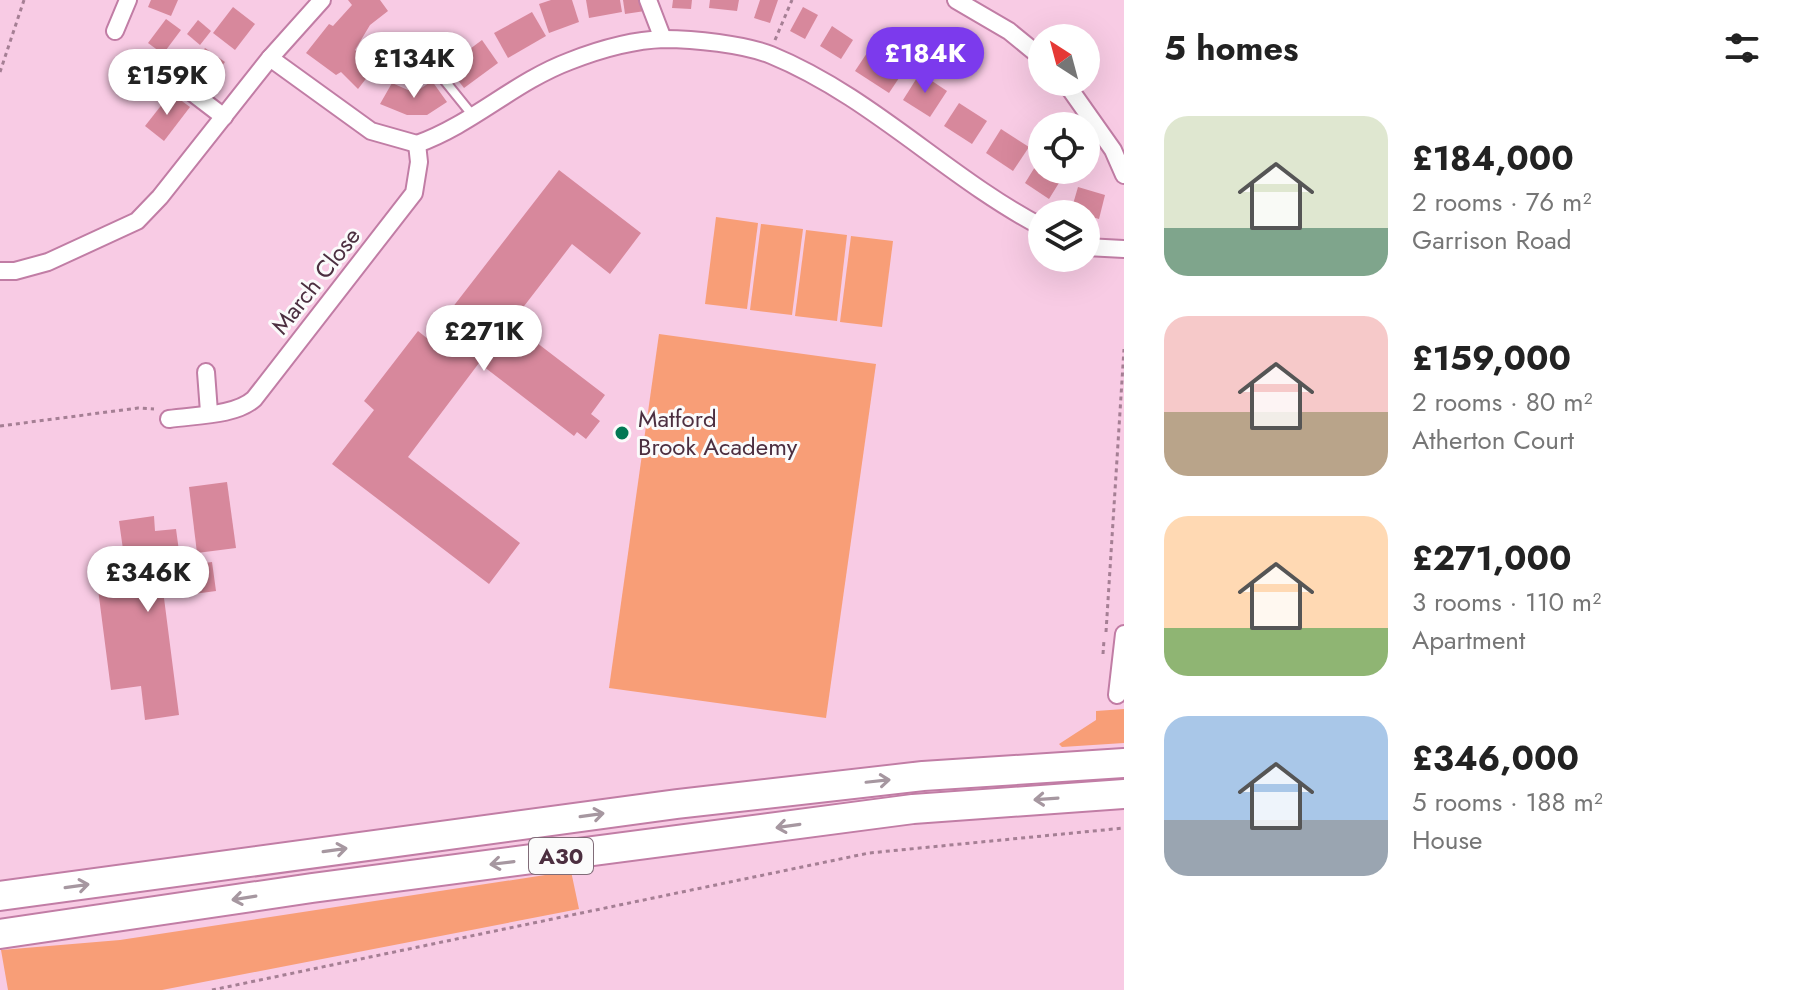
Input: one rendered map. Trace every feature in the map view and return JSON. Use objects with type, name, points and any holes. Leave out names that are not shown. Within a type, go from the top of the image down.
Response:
[{"type":"highway","name":"A30","points":[[0,896],[677,804],[923,776],[1124,763]]},
{"type":"highway","name":"A30","points":[[0,934],[312,888],[913,809],[1124,794]]},
{"type":"street","points":[[115,31],[128,0]]},
{"type":"street","points":[[0,271],[15,271],[48,262],[137,221],[160,197],[270,58],[322,0]]},
{"type":"street","points":[[648,0],[663,39]]},
{"type":"street","points":[[956,0],[1009,31],[1028,47]]},
{"type":"street","points":[[270,58],[371,131],[417,144],[474,117],[532,77],[558,65],[617,47],[663,39],[731,46],[770,54],[826,83],[1028,219]]},
{"type":"street","points":[[190,91],[224,117]]},
{"type":"street","points":[[1075,96],[1113,150],[1124,175]]},
{"type":"street","name":"March Close","points":[[169,419],[227,412],[246,406],[254,399],[414,193],[419,176],[417,144]]},
{"type":"street","points":[[1100,248],[1124,249]]},
{"type":"street","points":[[206,372],[209,412]]},
{"type":"street","points":[[1117,695],[1124,634]]},
{"type":"lane","points":[[420,62],[432,65],[474,117]]},
{"type":"path","points":[[0,72],[24,0]]},
{"type":"path","points":[[770,54],[792,0]]},
{"type":"path","points":[[1122,657],[1101,654],[1105,635],[1124,349]]},
{"type":"path","points":[[0,426],[138,408],[154,408],[163,420],[169,419]]},
{"type":"path","points":[[212,990],[869,853],[1124,828]]},
{"type":"shaded area","points":[[716,217],[758,223],[747,309],[705,304]]},
{"type":"shaded area","points":[[761,224],[803,229],[792,315],[750,310]]},
{"type":"shaded area","points":[[806,230],[847,235],[837,321],[795,316]]},
{"type":"shaded area","points":[[851,236],[893,241],[882,327],[840,322]]},
{"type":"shaded area","points":[[659,334],[876,364],[826,718],[609,688]]},
{"type":"shaded area","points":[[1124,709],[1124,743],[1062,747],[1059,744],[1096,720],[1096,711]]},
{"type":"shaded area","points":[[571,871],[579,909],[162,990],[8,990],[1,950],[120,940]]},
{"type":"building","points":[[151,0],[178,0],[171,16],[148,7]]},
{"type":"building","points":[[348,0],[380,0],[388,11],[370,25],[355,50],[375,67],[358,89],[341,72],[336,75],[306,53],[329,24],[333,26],[352,5]]},
{"type":"building","points":[[551,0],[572,0],[579,22],[549,33],[539,4]]},
{"type":"building","points":[[586,0],[620,0],[622,12],[589,18]]},
{"type":"building","points":[[623,0],[644,0],[645,11],[625,14]]},
{"type":"building","points":[[673,0],[692,0],[691,9],[672,8]]},
{"type":"building","points":[[710,0],[739,0],[737,11],[709,8]]},
{"type":"building","points":[[760,0],[778,0],[770,23],[754,18]]},
{"type":"building","points":[[233,7],[255,24],[235,50],[213,33]]},
{"type":"building","points":[[803,7],[818,15],[805,39],[790,31]]},
{"type":"building","points":[[532,12],[546,36],[508,58],[494,33]]},
{"type":"building","points":[[166,19],[181,30],[163,54],[148,43]]},
{"type":"building","points":[[198,20],[211,31],[200,45],[187,34]]},
{"type":"building","points":[[832,26],[853,40],[841,59],[820,46]]},
{"type":"building","points":[[482,40],[498,63],[464,88],[447,66]]},
{"type":"building","points":[[205,48],[225,62],[206,87],[186,73]]},
{"type":"building","points":[[869,50],[903,72],[889,93],[855,71]]},
{"type":"building","points":[[920,73],[947,91],[930,117],[903,100]]},
{"type":"building","points":[[432,81],[447,102],[427,115],[407,115],[380,104],[392,83],[408,90],[420,89]]},
{"type":"building","points":[[171,93],[190,107],[164,141],[145,126]]},
{"type":"building","points":[[959,103],[987,121],[972,144],[944,126]]},
{"type":"building","points":[[1001,129],[1028,146],[1013,171],[986,153]]},
{"type":"building","points":[[559,170],[641,233],[610,274],[572,244],[511,323],[605,395],[591,414],[600,421],[586,439],[577,432],[574,436],[479,363],[408,457],[520,543],[489,584],[332,464],[374,410],[364,401],[418,331],[428,339]]},
{"type":"building","points":[[1028,178],[1028,184],[1058,184],[1049,199],[1025,183]]},
{"type":"building","points":[[1078,187],[1105,195],[1100,215],[1100,200],[1074,200]]},
{"type":"building","points":[[227,482],[236,548],[197,553],[189,487]]},
{"type":"building","points":[[154,516],[155,531],[176,529],[181,566],[212,562],[216,591],[164,598],[179,715],[145,720],[141,686],[111,690],[98,589],[128,585],[119,521]]},
{"type":"place","name":"Matford Brook Academy","points":[[622,433]]}]
